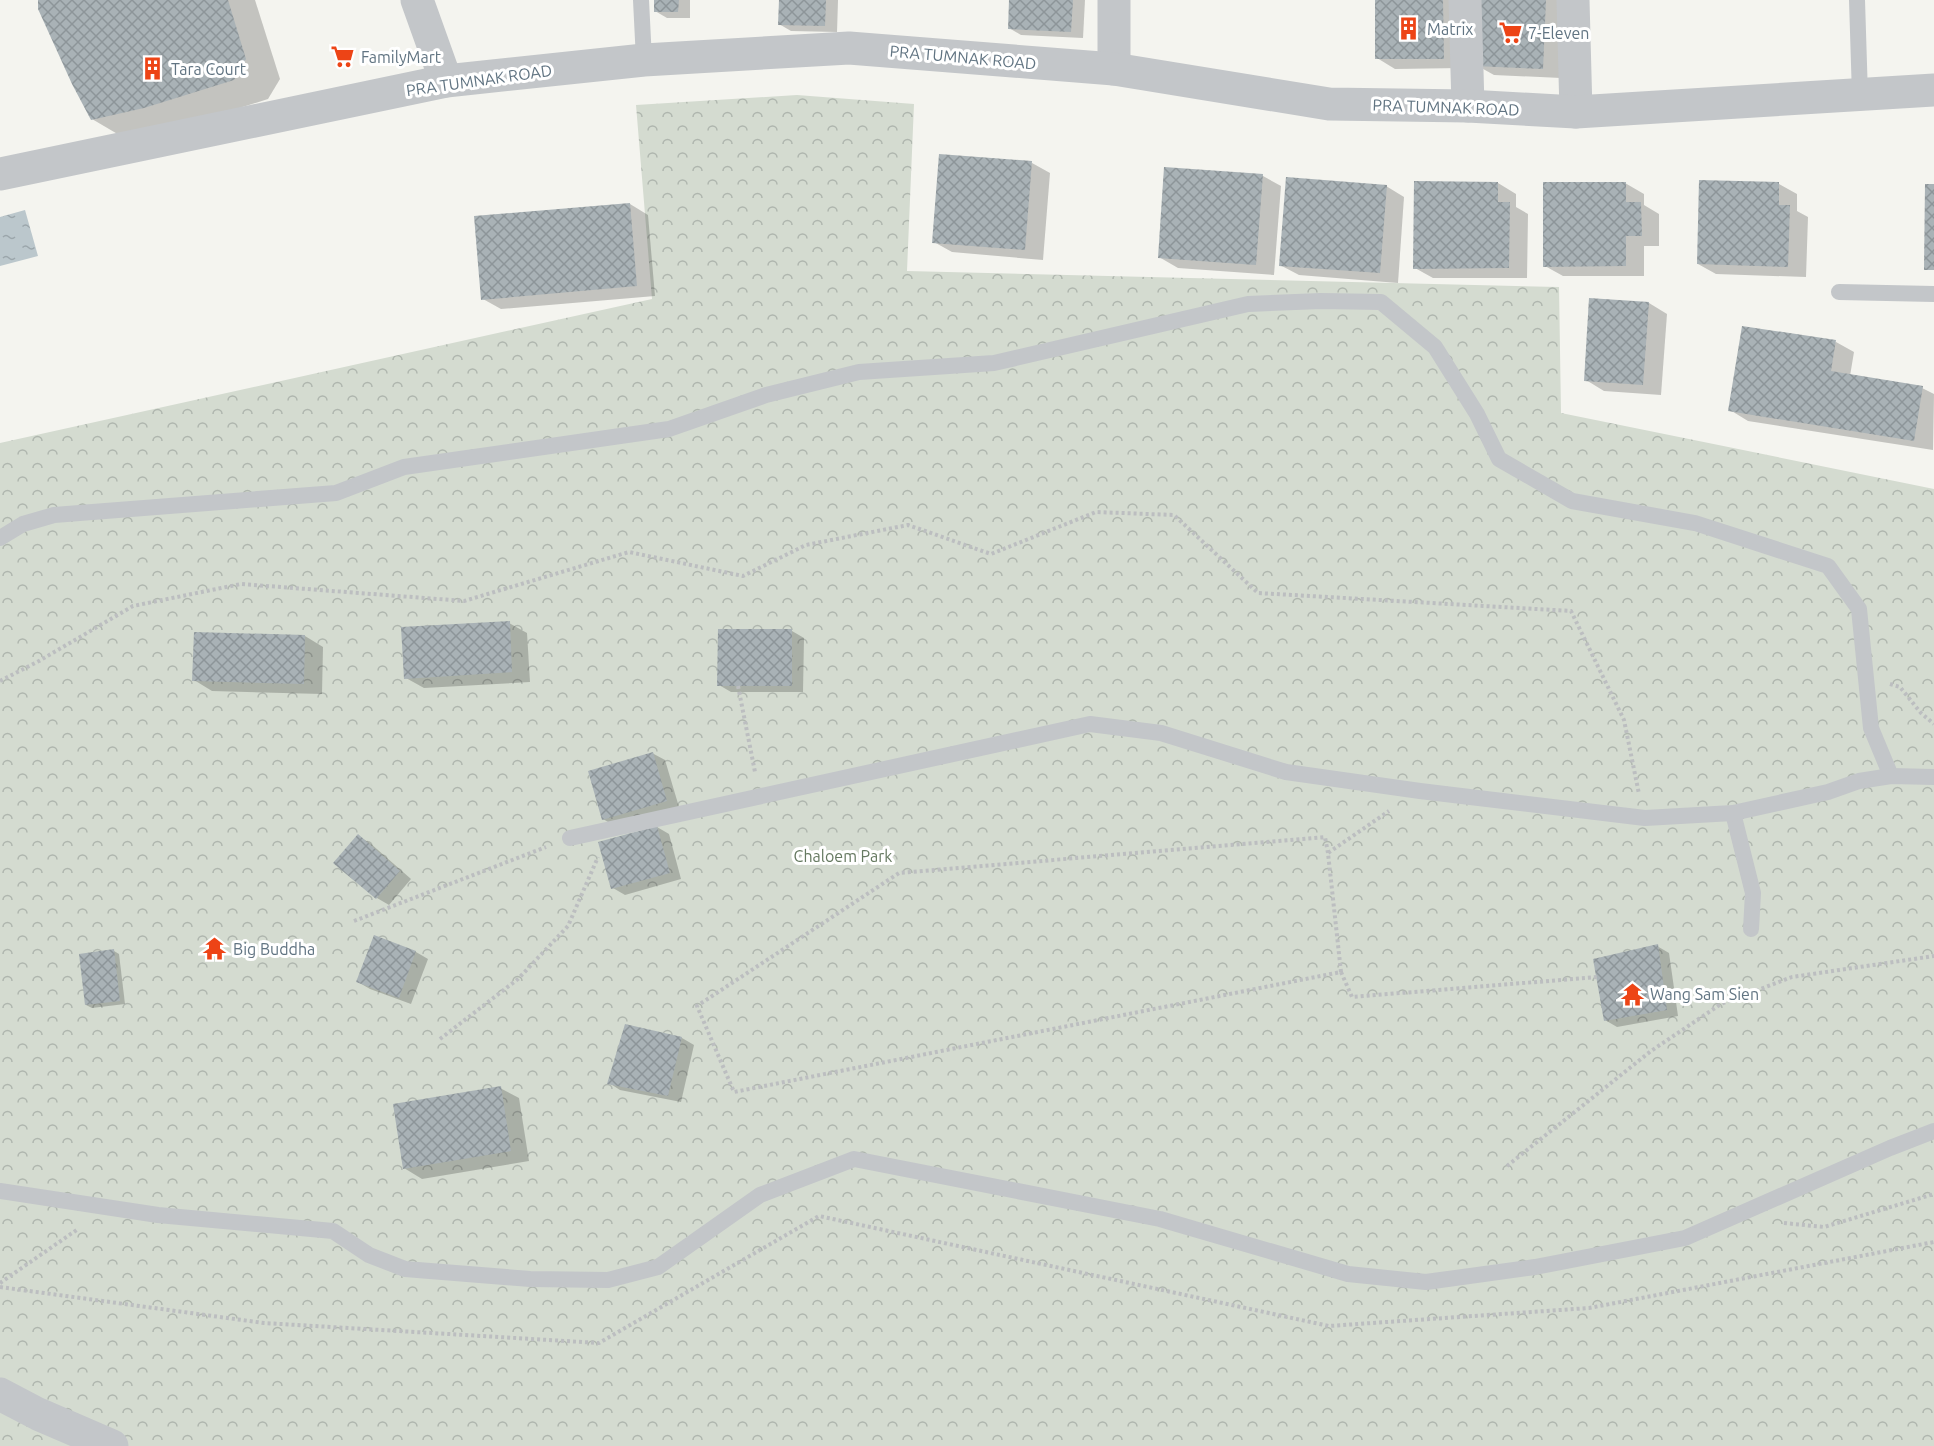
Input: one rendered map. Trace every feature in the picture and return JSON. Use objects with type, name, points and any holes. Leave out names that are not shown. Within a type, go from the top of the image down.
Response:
[{"type":"street","points":[[417,0],[446,81]]},
{"type":"street","points":[[1114,0],[1114,69]]},
{"type":"street","points":[[1465,0],[1468,106]]},
{"type":"street","points":[[1573,0],[1576,112]]},
{"type":"street","name":"PRA TUMNAK ROAD","points":[[0,174],[446,81],[644,60],[849,48],[1114,69],[1329,104],[1468,106],[1576,112],[1934,90]]},
{"type":"street","points":[[0,1394],[112,1446]]},
{"type":"lane","points":[[641,0],[644,60]]},
{"type":"lane","points":[[1857,0],[1860,96]]},
{"type":"lane","points":[[1839,292],[1934,294]]},
{"type":"lane","points":[[0,538],[22,524],[54,515],[336,493],[404,467],[669,429],[766,395],[859,372],[994,363],[1248,304],[1321,301],[1381,302],[1435,347],[1477,414],[1498,459],[1572,501],[1695,523],[1828,567],[1859,609],[1871,728],[1891,776]]},
{"type":"lane","points":[[570,838],[1090,724],[1161,733],[1286,772],[1420,791],[1645,818],[1733,813],[1828,792],[1859,781],[1891,776],[1934,777]]},
{"type":"lane","points":[[1733,813],[1754,893],[1751,929]]},
{"type":"lane","points":[[0,1191],[108,1209],[333,1231],[369,1255],[405,1269],[530,1279],[608,1280],[658,1267],[760,1195],[812,1173],[854,1159],[1160,1218],[1348,1274],[1426,1282],[1535,1266],[1685,1238],[1934,1131]]},
{"type":"path","points":[[0,681],[134,606],[241,584],[464,601],[629,552],[743,576],[806,545],[908,525],[991,554],[1096,512],[1174,515],[1258,593],[1571,611],[1624,720],[1645,818]]},
{"type":"path","points":[[1866,678],[1900,687],[1921,713],[1934,724]]},
{"type":"path","points":[[738,686],[760,796]]},
{"type":"path","points":[[1328,853],[1420,791]]},
{"type":"path","points":[[440,1039],[518,980],[568,926],[598,857],[594,833]]},
{"type":"path","points":[[1341,972],[734,1092],[697,1006],[899,873],[1325,837],[1341,972],[1352,997],[1597,977]]},
{"type":"path","points":[[354,921],[570,838]]},
{"type":"path","points":[[1507,1166],[1651,1051],[1721,1004],[1792,977],[1934,956]]},
{"type":"path","points":[[1730,1217],[1824,1227],[1934,1194]]},
{"type":"path","points":[[0,1285],[108,1209]]},
{"type":"path","points":[[0,1285],[264,1323],[599,1344],[819,1215],[1329,1326],[1589,1308],[1934,1242]]},
{"type":"green space","name":"Chaloem Park","points":[[797,95],[914,104],[907,271],[1559,287],[1561,413],[1934,489],[1934,1446],[0,1446],[0,443],[652,299],[636,105]]},
{"type":"water","points":[[25,210],[38,256],[0,266],[0,217]]},
{"type":"building","name":"Tara Court","points":[[38,0],[228,0],[246,59],[234,80],[144,108],[91,120],[38,9]]},
{"type":"building","points":[[654,0],[679,0],[678,12],[654,12]]},
{"type":"building","points":[[779,0],[826,0],[825,26],[778,25]]},
{"type":"building","points":[[1009,0],[1073,0],[1071,32],[1008,29]]},
{"type":"building","name":"Matrix","points":[[1375,0],[1443,0],[1444,59],[1375,59]]},
{"type":"building","name":"7-Eleven","points":[[1477,0],[1546,0],[1543,69],[1474,66]]},
{"type":"building","points":[[939,154],[1032,161],[1025,250],[932,243]]},
{"type":"building","points":[[1164,167],[1263,174],[1256,265],[1158,258]]},
{"type":"building","points":[[1286,177],[1387,185],[1380,273],[1279,266]]},
{"type":"building","points":[[1699,180],[1779,182],[1779,205],[1790,205],[1788,267],[1697,264]]},
{"type":"building","points":[[1414,181],[1498,182],[1498,202],[1510,202],[1509,268],[1413,269]]},
{"type":"building","points":[[1543,182],[1626,182],[1626,202],[1641,202],[1642,236],[1626,236],[1626,266],[1543,267]]},
{"type":"building","points":[[1925,184],[1934,184],[1934,270],[1924,270]]},
{"type":"building","points":[[630,203],[637,286],[481,300],[474,216]]},
{"type":"building","points":[[1589,298],[1649,302],[1643,385],[1584,381]]},
{"type":"building","points":[[1742,326],[1836,340],[1831,371],[1923,386],[1914,441],[1728,411]]},
{"type":"building","points":[[510,621],[512,672],[404,679],[401,627]]},
{"type":"building","points":[[718,629],[792,629],[792,686],[717,686]]},
{"type":"building","points":[[194,632],[305,635],[304,684],[192,681]]},
{"type":"building","points":[[653,752],[667,801],[602,820],[588,771]]},
{"type":"building","points":[[657,826],[670,873],[611,889],[598,842]]},
{"type":"building","points":[[358,834],[400,871],[376,899],[333,863]]},
{"type":"building","points":[[374,935],[416,951],[399,998],[356,982]]},
{"type":"building","name":"Wang Sam Sien","points":[[1658,944],[1667,1010],[1604,1021],[1593,959]]},
{"type":"building","points":[[114,949],[120,1001],[85,1005],[79,954]]},
{"type":"building","points":[[625,1024],[682,1037],[668,1096],[607,1084]]},
{"type":"building","points":[[501,1086],[511,1151],[403,1169],[393,1104]]},
{"type":"place","name":"Matrix","points":[[1409,29]]},
{"type":"place","name":"7-Eleven","points":[[1510,33]]},
{"type":"place","name":"FamilyMart","points":[[343,57]]},
{"type":"place","name":"Tara Court","points":[[153,69]]},
{"type":"place","name":"Big Buddha","points":[[215,949]]},
{"type":"place","name":"Wang Sam Sien","points":[[1632,994]]}]
